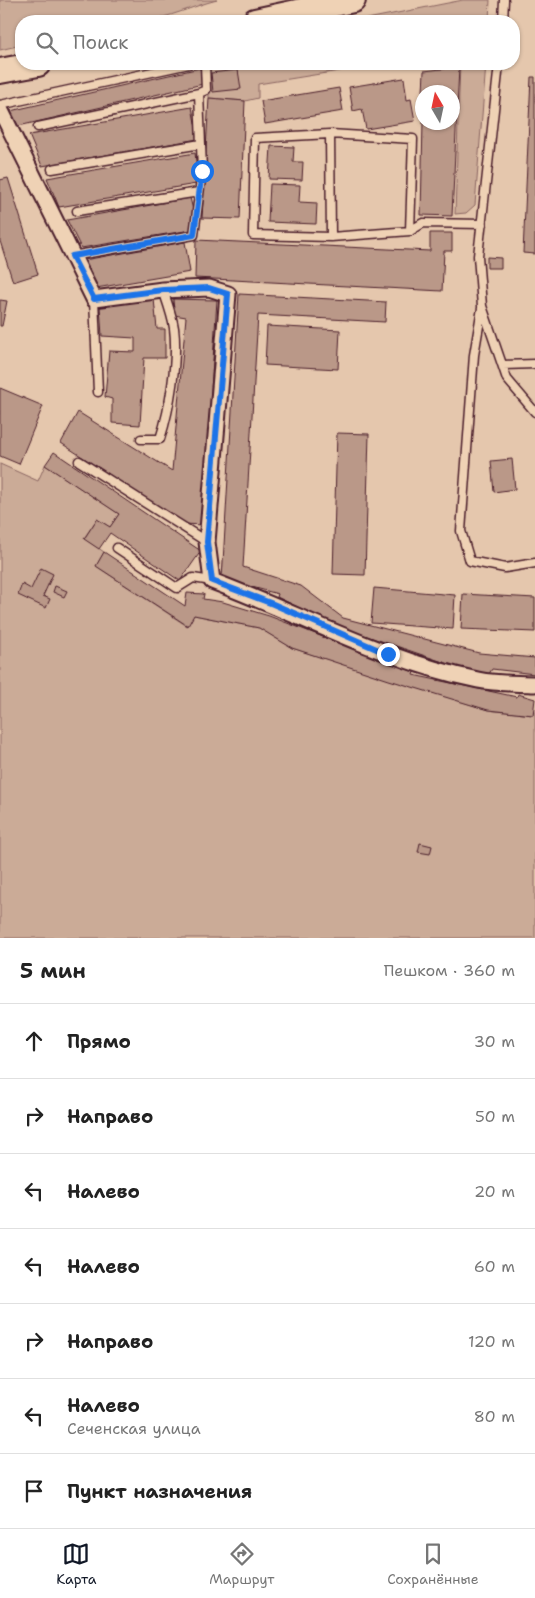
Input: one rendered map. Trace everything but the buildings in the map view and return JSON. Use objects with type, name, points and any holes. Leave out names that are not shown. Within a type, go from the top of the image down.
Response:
[{"type":"main road","points":[[283,15],[353,0]]},
{"type":"main road","points":[[0,71],[15,68]]},
{"type":"street","points":[[0,109],[94,299],[163,290],[209,288],[228,294],[207,542],[212,581],[273,604],[388,654],[479,680],[535,684]]},
{"type":"lane","points":[[503,15],[504,0]]},
{"type":"lane","points":[[0,105],[161,70]]},
{"type":"lane","points":[[38,127],[199,93],[206,90],[205,70]]},
{"type":"lane","points":[[498,70],[478,256],[482,306],[474,355],[461,531],[470,561],[506,568],[535,563]]},
{"type":"lane","points":[[72,256],[194,235],[202,171],[199,93]]},
{"type":"lane","points":[[410,231],[413,139],[330,134],[255,138],[253,236],[331,237],[410,231],[423,223],[482,224]]},
{"type":"lane","points":[[330,134],[331,237]]},
{"type":"lane","points":[[52,169],[201,144]]},
{"type":"lane","points":[[76,211],[199,192]]},
{"type":"lane","points":[[141,439],[160,439],[168,414],[174,327],[163,290]]},
{"type":"lane","points":[[94,299],[98,392]]},
{"type":"lane","points":[[482,306],[507,379],[535,412]]},
{"type":"lane","points":[[502,365],[535,364]]},
{"type":"lane","points":[[79,460],[207,542]]},
{"type":"lane","points":[[117,548],[176,588],[193,578],[212,581]]},
{"type":"shaded area","points":[[0,0],[217,0],[169,15],[15,15],[15,46],[0,50]]},
{"type":"shaded area","points":[[463,0],[490,0],[489,15],[387,15]]},
{"type":"shaded area","points":[[208,70],[345,70],[258,84],[258,98],[245,101],[209,98]]},
{"type":"shaded area","points":[[460,70],[486,70],[475,205],[466,213],[455,214],[458,130],[460,130]]},
{"type":"shaded area","points":[[0,464],[38,481],[45,465],[119,514],[110,527],[97,519],[84,538],[104,552],[96,566],[187,626],[194,615],[259,628],[292,648],[488,710],[533,715],[535,708],[535,938],[0,938]]},
{"type":"route","points":[[202,171],[194,235],[72,256],[94,299],[163,290],[209,288],[228,294],[207,542],[212,581],[273,604],[306,620],[388,654]]}]
